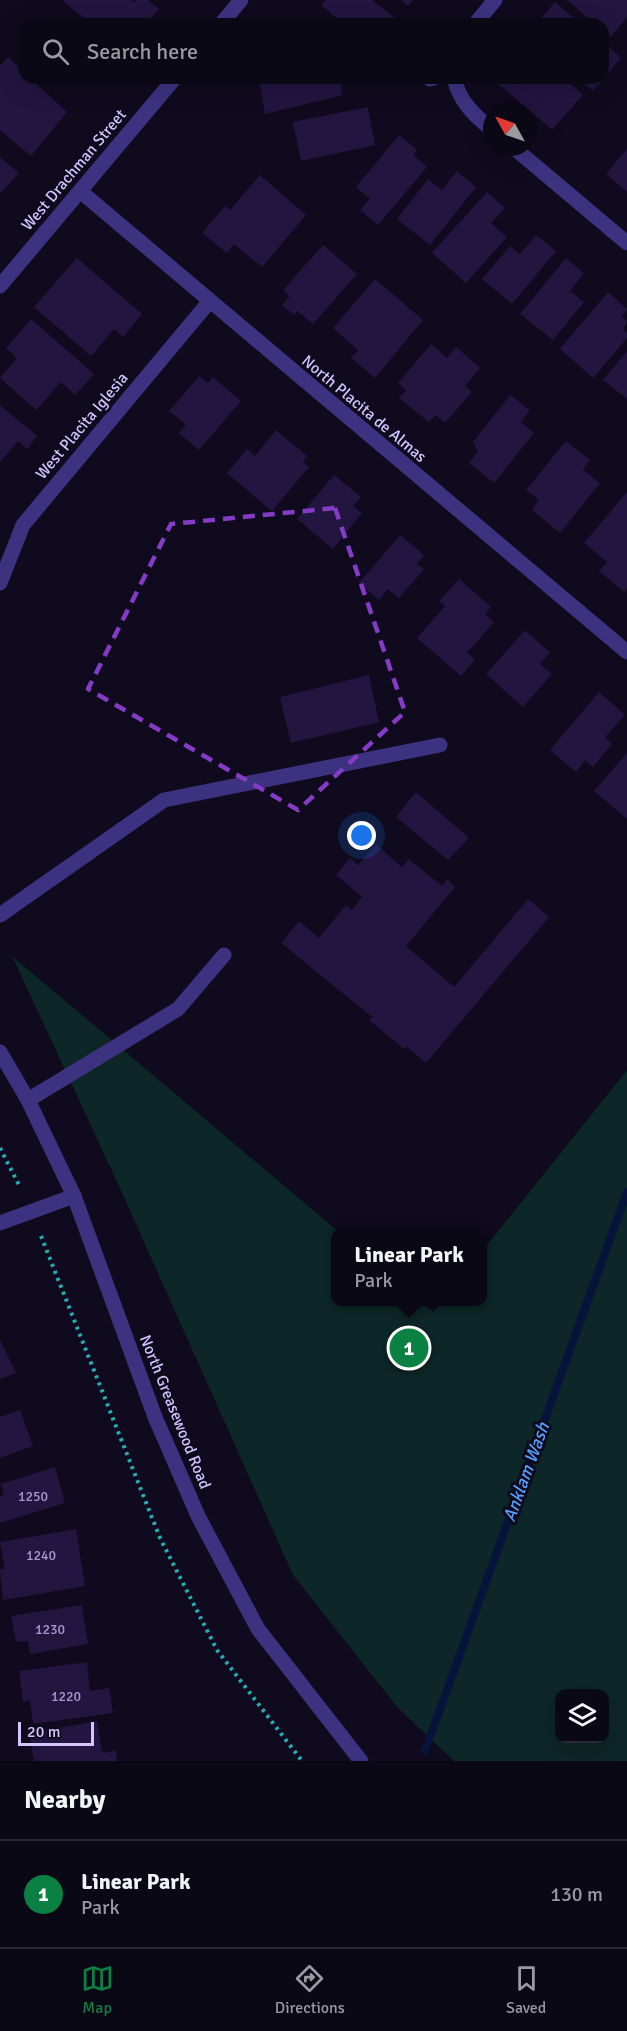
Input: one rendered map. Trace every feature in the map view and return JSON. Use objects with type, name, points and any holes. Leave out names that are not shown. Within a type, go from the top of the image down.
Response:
[{"type":"street","points":[[226,18],[241,0]]},
{"type":"street","points":[[480,18],[495,0]]},
{"type":"street","name":"West Drachman Street","points":[[0,286],[170,84]]},
{"type":"street","points":[[456,84],[465,105],[483,122]]},
{"type":"street","points":[[524,156],[627,243]]},
{"type":"street","name":"North Placita de Almas","points":[[80,191],[627,652]]},
{"type":"street","name":"West Placita Iglesia","points":[[0,583],[23,525],[209,302]]},
{"type":"street","points":[[0,915],[164,800],[440,745]]},
{"type":"street","points":[[28,1100],[178,1009],[224,955]]},
{"type":"street","name":"North Greasewood Road","points":[[0,1052],[28,1100],[74,1196],[155,1417],[198,1516],[258,1629],[361,1761]]},
{"type":"street","points":[[0,1223],[74,1196]]},
{"type":"path","points":[[0,1148],[20,1187]]},
{"type":"path","points":[[40,1236],[160,1538],[217,1650],[302,1761]]},
{"type":"highlighted area","points":[[335,508],[405,712],[298,810],[88,689],[171,524]]},
{"type":"green space","points":[[12,956],[334,1228],[331,1228],[331,1306],[425,1306],[433,1312],[438,1306],[487,1306],[487,1245],[627,1070],[627,1761],[454,1761],[398,1708],[293,1575],[119,1186]]},
{"type":"building","points":[[62,0],[131,0],[134,3],[136,0],[148,0],[159,9],[151,18],[84,18]]},
{"type":"building","points":[[326,0],[372,0],[395,18],[337,18],[321,5]]},
{"type":"building","points":[[401,0],[413,0],[408,6]]},
{"type":"building","points":[[567,0],[627,0],[627,17],[611,37],[609,36],[609,18],[588,18]]},
{"type":"building","points":[[555,2],[574,18],[541,18]]},
{"type":"building","points":[[609,47],[621,58],[609,72]]},
{"type":"building","points":[[8,57],[18,66],[18,84],[37,84],[67,112],[31,156],[0,130],[0,66]]},
{"type":"building","points":[[260,84],[340,84],[343,95],[265,114]]},
{"type":"building","points":[[498,84],[571,84],[583,95],[552,130],[537,117],[537,102],[519,102]]},
{"type":"building","points":[[585,84],[599,84],[593,91]]},
{"type":"building","points":[[368,107],[375,145],[301,161],[293,122]]},
{"type":"building","points":[[399,135],[417,150],[413,155],[427,167],[378,225],[360,210],[370,199],[356,187]]},
{"type":"building","points":[[627,149],[627,192],[606,174]]},
{"type":"building","points":[[0,157],[19,173],[0,194]]},
{"type":"building","points":[[457,171],[476,187],[430,245],[397,219],[428,179],[442,190]]},
{"type":"building","points":[[260,175],[306,215],[262,267],[234,244],[227,253],[202,233],[225,206],[230,210]]},
{"type":"building","points":[[487,192],[505,208],[491,223],[507,237],[466,283],[432,253]]},
{"type":"building","points":[[536,235],[556,251],[512,304],[482,279],[510,246],[520,254]]},
{"type":"building","points":[[323,245],[357,274],[313,324],[297,311],[294,315],[282,305],[290,296],[283,290]]},
{"type":"building","points":[[77,258],[142,314],[123,337],[114,329],[91,356],[34,307]]},
{"type":"building","points":[[566,258],[584,273],[570,291],[584,302],[553,340],[520,314]]},
{"type":"building","points":[[375,279],[423,320],[375,378],[351,358],[358,350],[333,328]]},
{"type":"building","points":[[608,292],[627,309],[622,317],[627,321],[623,329],[627,333],[627,338],[593,378],[560,349]]},
{"type":"building","points":[[31,319],[94,374],[75,395],[61,382],[36,410],[0,378],[17,358],[6,348]]},
{"type":"building","points":[[431,344],[447,358],[456,347],[480,368],[465,386],[472,392],[445,423],[435,415],[429,422],[399,398],[406,390],[398,383]]},
{"type":"building","points":[[627,351],[627,399],[603,380]]},
{"type":"building","points":[[199,376],[208,383],[213,377],[241,401],[199,450],[179,433],[186,424],[169,411]]},
{"type":"building","points":[[510,395],[530,410],[521,422],[534,433],[494,483],[469,463],[478,451],[473,442]]},
{"type":"building","points":[[0,405],[37,436],[27,449],[18,441],[0,462]]},
{"type":"building","points":[[276,430],[307,456],[303,462],[309,467],[272,511],[227,473],[247,449],[255,456]]},
{"type":"building","points":[[566,441],[590,460],[583,470],[600,483],[560,533],[532,510],[539,500],[526,490]]},
{"type":"building","points":[[334,475],[361,497],[353,506],[362,513],[333,549],[297,519]]},
{"type":"building","points":[[627,492],[627,588],[624,592],[599,571],[607,562],[584,543]]},
{"type":"building","points":[[400,535],[424,555],[417,564],[424,569],[399,598],[388,589],[379,600],[359,583]]},
{"type":"building","points":[[459,579],[491,607],[485,614],[494,622],[467,653],[475,659],[461,676],[417,638],[445,606],[439,601]]},
{"type":"building","points":[[525,630],[550,653],[540,664],[552,674],[523,707],[486,674]]},
{"type":"building","points":[[369,675],[379,722],[291,743],[280,697]]},
{"type":"building","points":[[599,692],[625,715],[605,737],[612,744],[593,767],[585,760],[576,772],[550,750]]},
{"type":"building","points":[[627,753],[627,819],[594,791]]},
{"type":"building","points":[[416,792],[469,838],[448,860],[396,817]]},
{"type":"building","points":[[376,844],[402,867],[409,859],[442,886],[447,879],[455,887],[406,946],[454,987],[528,899],[549,917],[426,1063],[407,1047],[404,1049],[369,1020],[372,1017],[281,943],[299,921],[319,938],[346,905],[352,910],[362,897],[336,875],[350,858],[358,865]]},
{"type":"building","points":[[0,1340],[16,1373],[0,1379]]},
{"type":"building","points":[[20,1410],[33,1446],[0,1458],[0,1417]]},
{"type":"building","points":[[55,1467],[65,1503],[0,1523],[0,1496],[4,1495],[1,1484]]},
{"type":"building","points":[[76,1529],[85,1586],[3,1600],[0,1569],[5,1569],[0,1542]]},
{"type":"building","points":[[82,1605],[88,1644],[30,1654],[28,1641],[16,1642],[11,1616]]},
{"type":"building","points":[[87,1662],[90,1691],[109,1688],[113,1713],[33,1724],[30,1700],[23,1702],[19,1671]]},
{"type":"building","points":[[97,1721],[102,1753],[116,1750],[117,1761],[34,1761],[29,1733]]},
{"type":"waterway","name":"Anklam Wash","points":[[425,1751],[627,1192]]},
{"type":"place","name":"Linear Park","points":[[409,1348]]}]
